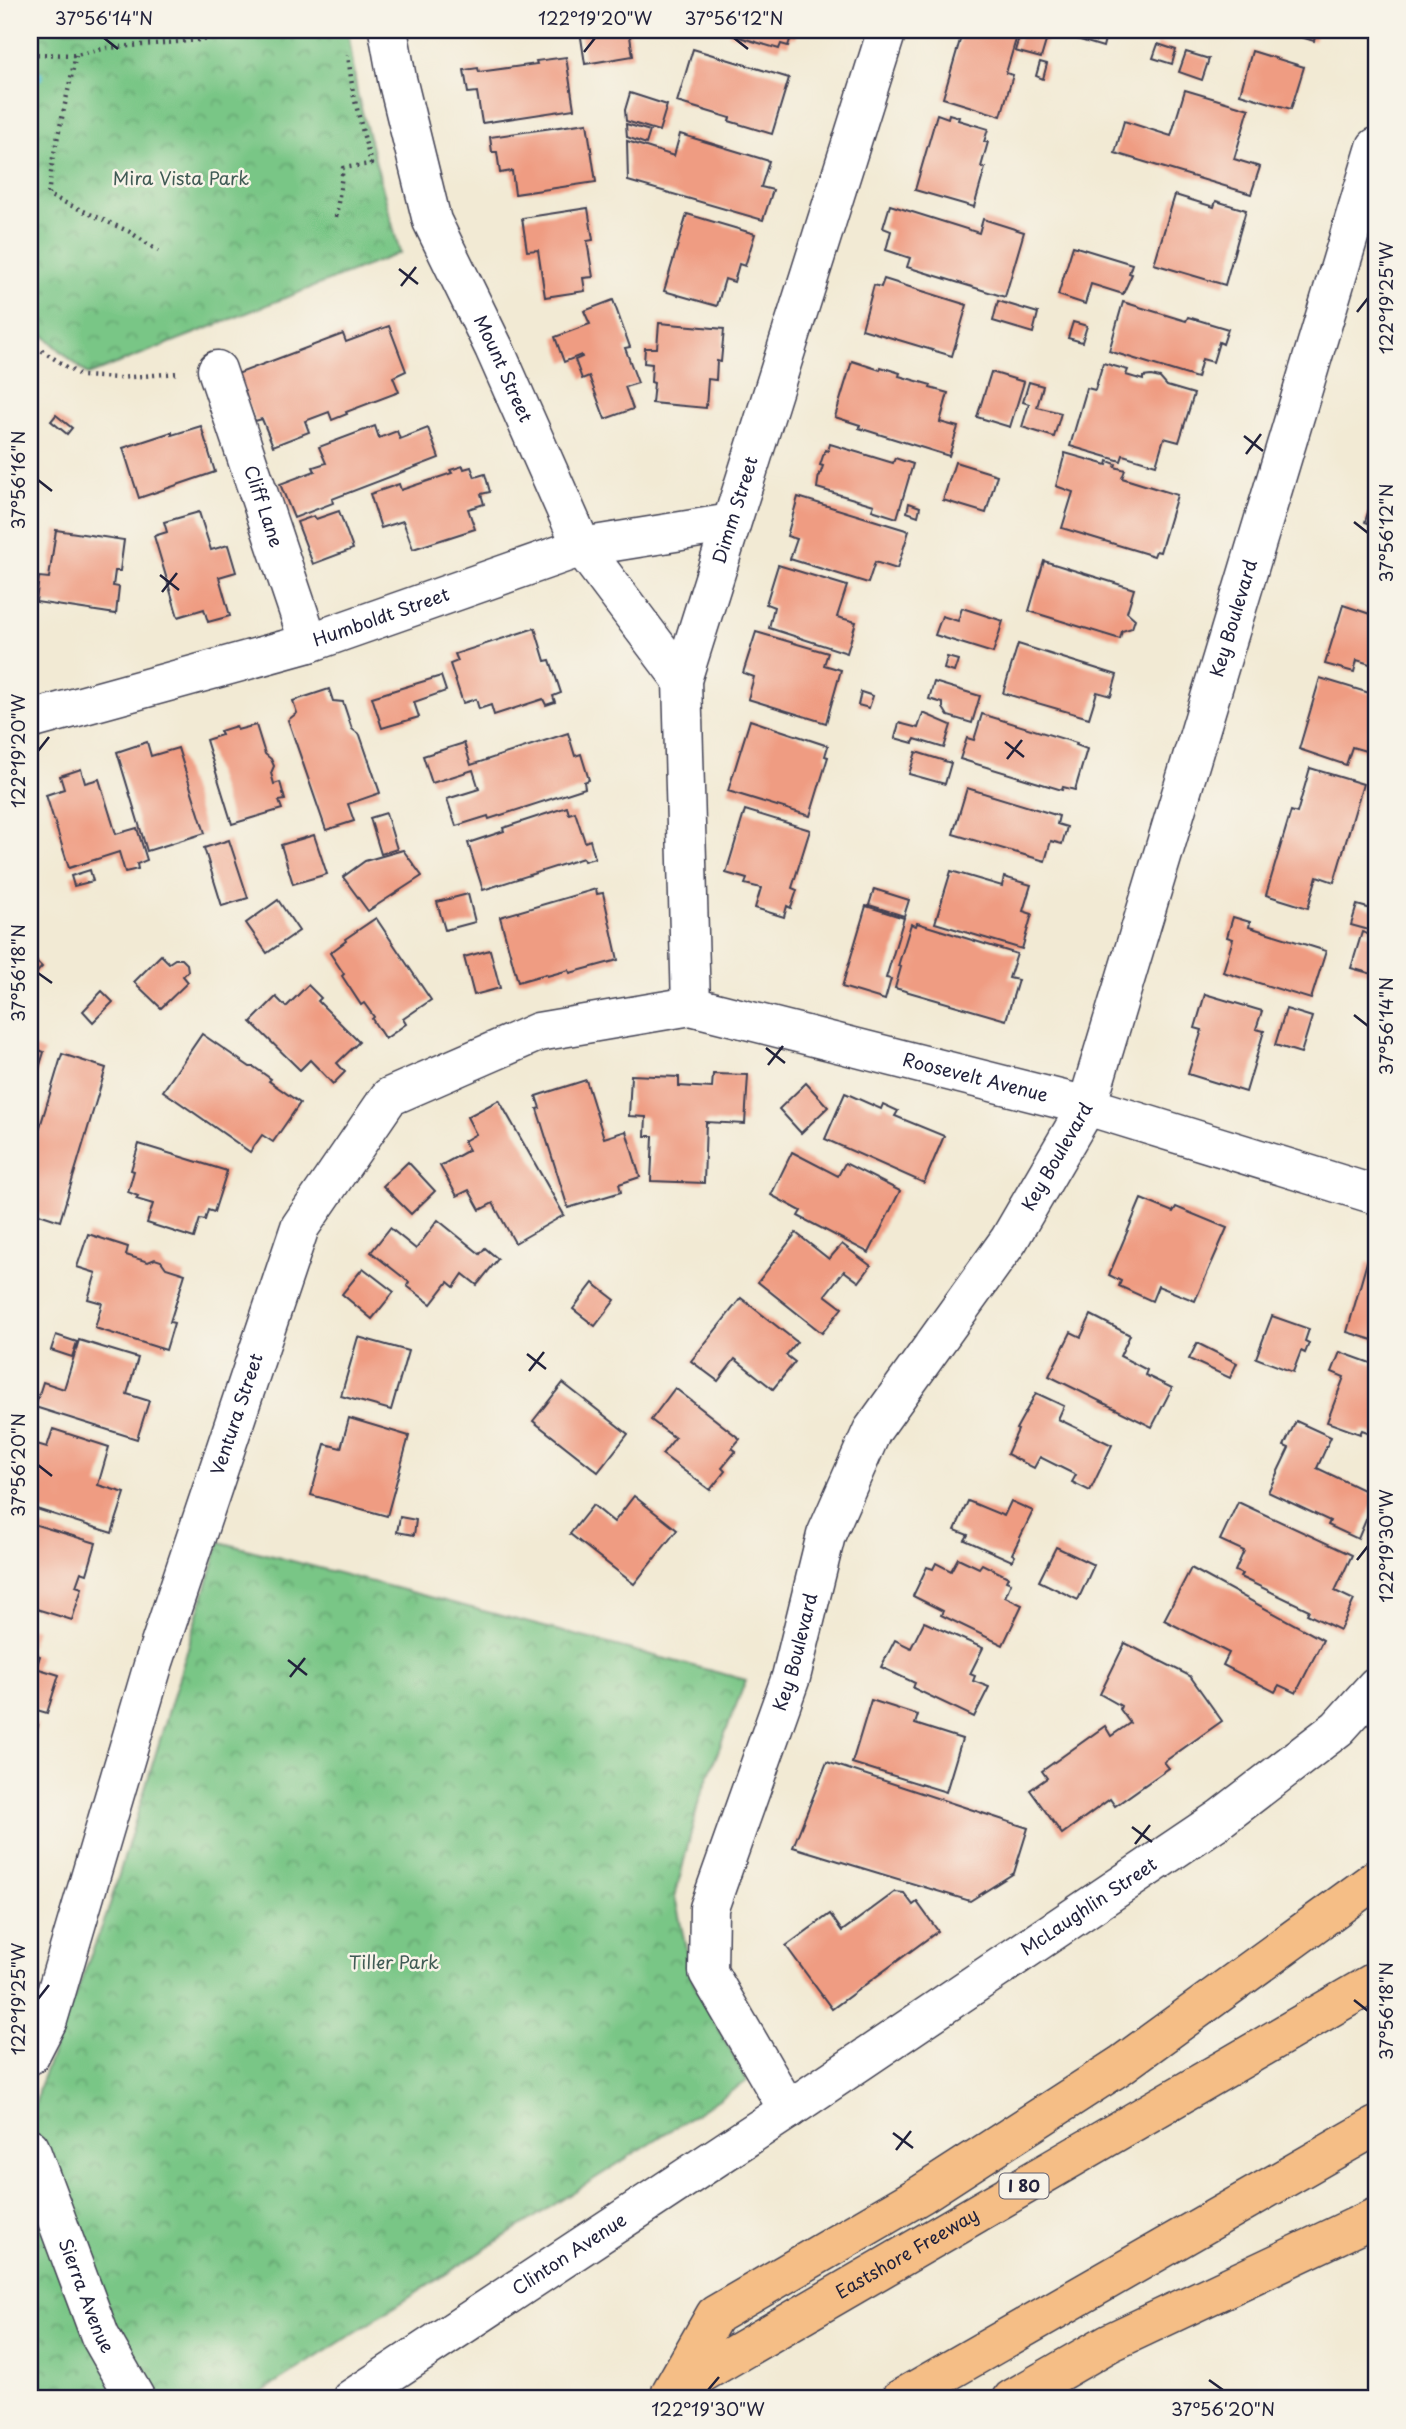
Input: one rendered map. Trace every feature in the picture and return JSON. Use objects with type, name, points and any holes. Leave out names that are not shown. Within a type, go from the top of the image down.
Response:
[{"type":"highway","points":[[664,2395],[715,2315],[922,2194],[1121,2065],[1376,1879]]},
{"type":"highway","name":"Eastshore Freeway","points":[[664,2395],[1376,1981]]},
{"type":"highway","points":[[900,2399],[1376,2126]]},
{"type":"highway","points":[[1012,2399],[1109,2343],[1376,2217]]},
{"type":"street","name":"Mount Street","points":[[388,30],[397,79],[432,221],[494,348],[582,547],[682,680]]},
{"type":"street","name":"Dimm Street","points":[[691,1006],[682,680],[887,30]]},
{"type":"street","name":"Key Boulevard","points":[[788,2110],[708,1972],[709,1908],[792,1677],[826,1535],[872,1431],[1009,1240],[1087,1106],[1376,147]]},
{"type":"street","name":"Cliff Lane","points":[[217,370],[309,643]]},
{"type":"street","name":"Humboldt Street","points":[[30,718],[309,643],[582,547],[731,523]]},
{"type":"street","name":"Roosevelt Avenue","points":[[691,1006],[1087,1106],[1376,1195]]},
{"type":"street","name":"Ventura Street","points":[[30,2055],[48,2020],[154,1662],[300,1227],[388,1097],[538,1032],[691,1006]]},
{"type":"street","name":"McLaughlin Street","points":[[788,2110],[1222,1818],[1338,1728],[1376,1686]]},
{"type":"street","name":"Clinton Avenue","points":[[351,2399],[788,2110]]},
{"type":"street","name":"Sierra Avenue","points":[[30,2148],[100,2336],[136,2399]]},
{"type":"path","points":[[30,54],[76,55],[107,48],[316,30]]},
{"type":"path","points":[[336,217],[343,168],[371,164],[353,93],[346,42]]},
{"type":"path","points":[[76,55],[53,158],[48,195],[120,227],[158,251]]},
{"type":"path","points":[[30,343],[80,376],[119,378],[217,370]]},
{"type":"green space","name":"Mira Vista Park","points":[[30,30],[348,30],[357,93],[400,253],[88,375],[30,323]]},
{"type":"green space","name":"Tiller Park","points":[[220,1542],[746,1680],[699,1800],[675,1897],[693,1981],[747,2081],[251,2399],[30,2399],[30,2134],[39,2087],[107,1914]]},
{"type":"building","points":[[629,30],[633,56],[585,64],[580,31]]},
{"type":"building","points":[[730,30],[798,30],[795,39],[791,37],[788,46],[781,44],[779,49],[729,34]]},
{"type":"building","points":[[963,30],[996,30],[1017,36],[1006,73],[1013,75],[1001,116],[943,98]]},
{"type":"building","points":[[1058,30],[1119,30],[1116,38],[1106,35],[1103,47],[1057,33]]},
{"type":"building","points":[[1278,30],[1317,30],[1314,41]]},
{"type":"building","points":[[1021,31],[1047,38],[1041,58],[1015,51]]},
{"type":"building","points":[[1158,44],[1176,50],[1172,64],[1153,58]]},
{"type":"building","points":[[693,49],[789,78],[772,134],[677,102]]},
{"type":"building","points":[[1252,51],[1304,67],[1291,109],[1240,94]]},
{"type":"building","points":[[1186,52],[1209,59],[1202,80],[1179,72]]},
{"type":"building","points":[[566,57],[574,109],[482,123],[477,92],[468,93],[464,70],[478,68],[479,72]]},
{"type":"building","points":[[1040,62],[1047,64],[1043,79],[1036,76]]},
{"type":"building","points":[[1185,90],[1249,109],[1234,159],[1260,167],[1251,194],[1115,153],[1124,121],[1171,136]]},
{"type":"building","points":[[630,93],[667,105],[659,131],[626,121],[625,110]]},
{"type":"building","points":[[937,114],[948,118],[949,114],[959,117],[958,120],[988,129],[984,142],[988,142],[981,167],[985,168],[974,207],[915,190]]},
{"type":"building","points":[[587,123],[596,182],[515,194],[512,171],[500,173],[497,152],[492,152],[490,137]]},
{"type":"building","points":[[626,124],[650,131],[646,144],[627,137]]},
{"type":"building","points":[[680,134],[769,161],[761,187],[773,190],[763,220],[628,181],[627,141],[674,156]]},
{"type":"building","points":[[1175,195],[1214,207],[1216,201],[1246,210],[1225,285],[1154,264]]},
{"type":"building","points":[[890,205],[979,233],[983,219],[1024,232],[1005,297],[907,267],[910,258],[886,250],[891,231],[883,228]]},
{"type":"building","points":[[588,208],[593,240],[587,241],[593,277],[583,278],[585,291],[545,297],[538,250],[527,251],[522,218]]},
{"type":"building","points":[[687,214],[755,234],[745,266],[739,264],[734,282],[725,279],[717,306],[664,291]]},
{"type":"building","points":[[1073,246],[1132,264],[1129,273],[1132,274],[1123,294],[1091,284],[1085,304],[1058,295]]},
{"type":"building","points":[[884,279],[967,305],[952,356],[862,329],[874,285],[881,287]]},
{"type":"building","points":[[613,300],[630,347],[625,348],[638,383],[625,387],[633,409],[605,419],[589,376],[582,379],[575,360],[582,357],[581,355],[564,362],[555,337],[590,324],[584,311]]},
{"type":"building","points":[[998,301],[1038,313],[1033,333],[993,321]]},
{"type":"building","points":[[1123,302],[1186,321],[1188,317],[1228,329],[1223,344],[1219,342],[1213,362],[1202,359],[1197,378],[1109,351]]},
{"type":"building","points":[[1073,322],[1087,326],[1082,342],[1068,338]]},
{"type":"building","points":[[659,323],[724,329],[721,362],[717,361],[716,380],[708,379],[706,408],[652,403],[652,364],[644,363],[645,348],[657,348]]},
{"type":"building","points":[[389,326],[406,371],[393,377],[399,392],[332,420],[329,412],[305,421],[309,432],[273,446],[262,419],[255,421],[237,374],[343,334],[346,342]]},
{"type":"building","points":[[852,361],[900,373],[899,376],[948,393],[940,422],[958,427],[949,456],[859,428],[860,425],[835,417]]},
{"type":"building","points":[[1103,363],[1128,370],[1126,375],[1143,380],[1143,377],[1151,376],[1160,378],[1167,386],[1194,394],[1179,442],[1164,438],[1156,465],[1123,455],[1121,461],[1070,446],[1087,388],[1095,390]]},
{"type":"building","points":[[991,372],[1024,382],[1010,427],[977,417]]},
{"type":"building","points":[[1029,382],[1043,386],[1037,407],[1061,413],[1054,437],[1022,427],[1029,404],[1023,402]]},
{"type":"building","points":[[56,415],[72,428],[67,434],[51,421]]},
{"type":"building","points":[[201,426],[215,472],[139,498],[123,448]]},
{"type":"building","points":[[375,426],[379,438],[397,431],[400,439],[428,428],[439,458],[332,499],[333,503],[294,518],[280,484],[315,471],[313,467],[326,463],[319,447]]},
{"type":"building","points":[[830,444],[893,463],[895,458],[913,464],[897,518],[872,510],[874,505],[817,488],[823,466],[820,465]]},
{"type":"building","points":[[1065,453],[1107,465],[1108,461],[1116,464],[1115,467],[1125,470],[1122,478],[1177,495],[1160,552],[1156,551],[1154,556],[1062,528],[1073,492],[1056,486]]},
{"type":"building","points":[[955,462],[997,475],[986,513],[943,500]]},
{"type":"building","points":[[463,466],[464,469],[471,467],[475,477],[485,474],[490,492],[481,494],[484,504],[468,509],[475,529],[413,549],[403,521],[381,528],[370,494],[399,484],[401,490],[452,473],[450,470]]},
{"type":"building","points":[[1376,488],[1376,526],[1365,522]]},
{"type":"building","points":[[798,497],[909,531],[897,569],[875,562],[868,583],[790,559],[797,539],[787,536]]},
{"type":"building","points":[[909,503],[920,507],[918,516],[907,512]]},
{"type":"building","points":[[339,511],[353,549],[313,564],[297,522]]},
{"type":"building","points":[[199,512],[211,550],[228,545],[236,572],[219,577],[230,616],[208,622],[204,609],[178,617],[154,536],[167,532],[164,522]]},
{"type":"building","points":[[56,530],[124,540],[120,571],[115,571],[113,586],[119,587],[116,614],[36,602],[39,577],[49,578]]},
{"type":"building","points":[[1044,561],[1134,589],[1127,612],[1135,619],[1132,628],[1122,631],[1120,639],[1029,611]]},
{"type":"building","points":[[778,565],[847,586],[837,617],[856,622],[847,653],[769,628],[774,607],[766,604]]},
{"type":"building","points":[[1343,605],[1376,616],[1376,666],[1357,660],[1354,672],[1325,664]]},
{"type":"building","points":[[962,608],[1003,621],[993,653],[935,635],[942,616],[958,621]]},
{"type":"building","points":[[535,628],[545,661],[550,660],[561,693],[553,696],[555,702],[546,705],[543,699],[494,715],[491,705],[479,709],[476,699],[463,703],[450,664],[458,661],[455,654]]},
{"type":"building","points":[[756,632],[828,653],[824,665],[841,670],[826,723],[748,699],[754,677],[743,673]]},
{"type":"building","points":[[1018,644],[1117,675],[1111,696],[1097,692],[1089,718],[1003,693]]},
{"type":"building","points":[[947,657],[958,660],[954,672],[944,669]]},
{"type":"building","points":[[441,676],[446,691],[414,702],[419,717],[382,728],[372,697]]},
{"type":"building","points":[[1320,678],[1376,695],[1376,754],[1352,747],[1346,765],[1299,749]]},
{"type":"building","points":[[934,682],[980,696],[972,723],[948,716],[943,703],[929,699]]},
{"type":"building","points":[[329,689],[333,701],[343,702],[352,729],[360,735],[380,793],[348,804],[354,821],[326,830],[288,720],[297,713],[293,701]]},
{"type":"building","points":[[861,692],[873,696],[869,708],[858,705]]},
{"type":"building","points":[[923,713],[951,725],[944,748],[915,739],[913,743],[895,738],[899,723],[918,728]]},
{"type":"building","points":[[982,714],[1077,743],[1076,745],[1087,749],[1075,790],[1063,787],[1062,790],[960,759],[967,738],[974,740]]},
{"type":"building","points":[[750,720],[828,746],[825,756],[828,757],[810,816],[728,791]]},
{"type":"building","points":[[256,725],[265,754],[274,766],[271,773],[274,784],[280,782],[285,800],[279,801],[282,809],[232,824],[206,740],[222,735],[220,731],[236,726],[237,730]]},
{"type":"building","points":[[568,733],[575,756],[581,754],[589,780],[584,782],[585,788],[489,819],[488,816],[456,826],[447,799],[479,789],[473,770],[432,783],[423,756],[464,743],[471,765]]},
{"type":"building","points":[[147,742],[151,756],[178,748],[205,833],[147,851],[117,752]]},
{"type":"building","points":[[916,752],[951,763],[945,784],[909,774]]},
{"type":"building","points":[[1310,768],[1363,784],[1334,882],[1317,876],[1308,908],[1266,895],[1291,811],[1297,813]]},
{"type":"building","points":[[81,769],[85,783],[99,779],[116,834],[137,828],[147,860],[137,864],[138,869],[125,872],[119,852],[69,868],[46,795],[64,789],[60,776]]},
{"type":"building","points":[[967,788],[1059,816],[1057,824],[1067,827],[1062,844],[1051,841],[1045,861],[953,834]]},
{"type":"building","points":[[567,807],[569,814],[575,812],[585,842],[590,840],[595,858],[584,861],[583,858],[483,890],[468,843],[504,831],[503,828]]},
{"type":"building","points":[[745,810],[810,830],[792,888],[797,890],[791,908],[787,906],[784,917],[755,908],[761,888],[745,884],[747,879],[726,873]]},
{"type":"building","points":[[386,813],[397,849],[381,854],[370,818]]},
{"type":"building","points":[[314,835],[327,874],[293,884],[281,845]]},
{"type":"building","points":[[229,840],[248,898],[222,906],[204,848]]},
{"type":"building","points":[[403,850],[422,876],[368,911],[343,877],[365,861]]},
{"type":"building","points":[[90,870],[93,881],[74,886],[71,876]]},
{"type":"building","points":[[951,871],[1002,886],[1004,877],[1031,885],[1023,911],[1032,914],[1022,949],[935,923]]},
{"type":"building","points":[[596,889],[597,894],[603,893],[618,960],[570,973],[569,970],[518,982],[500,917]]},
{"type":"building","points":[[874,889],[909,900],[904,916],[869,905]]},
{"type":"building","points":[[468,894],[475,922],[445,930],[437,902]]},
{"type":"building","points":[[278,900],[299,931],[267,953],[246,923]]},
{"type":"building","points":[[1357,905],[1375,910],[1369,930],[1351,925]]},
{"type":"building","points":[[866,906],[904,918],[886,978],[891,979],[885,1000],[842,987]]},
{"type":"building","points":[[1233,917],[1250,922],[1249,927],[1326,951],[1311,999],[1223,972],[1233,939],[1227,937]]},
{"type":"building","points":[[376,918],[431,1000],[403,1019],[406,1024],[385,1039],[372,1019],[374,1017],[364,1003],[361,1005],[330,953]]},
{"type":"building","points":[[917,923],[1017,954],[1009,978],[1018,980],[1006,1020],[895,988],[901,967],[898,966],[911,924],[916,926]]},
{"type":"building","points":[[1362,932],[1376,937],[1376,975],[1351,968]]},
{"type":"building","points":[[490,950],[500,988],[474,995],[464,957]]},
{"type":"building","points":[[30,955],[42,967],[30,980]]},
{"type":"building","points":[[161,955],[169,963],[182,959],[187,964],[188,971],[183,976],[188,982],[161,1008],[134,982]]},
{"type":"building","points":[[308,985],[321,998],[318,1001],[359,1042],[337,1063],[345,1072],[333,1084],[310,1060],[300,1070],[251,1022],[276,997],[286,1007]]},
{"type":"building","points":[[102,991],[113,1002],[93,1022],[83,1011]]},
{"type":"building","points":[[1205,994],[1262,1011],[1256,1029],[1264,1031],[1246,1092],[1188,1074],[1202,1030],[1195,1028]]},
{"type":"building","points":[[1286,1009],[1312,1017],[1301,1053],[1275,1045]]},
{"type":"building","points":[[202,1034],[250,1067],[254,1067],[300,1103],[273,1142],[262,1135],[250,1152],[163,1091]]},
{"type":"building","points":[[30,1046],[44,1052],[30,1097]]},
{"type":"building","points":[[62,1054],[106,1068],[60,1221],[30,1211],[30,1160]]},
{"type":"building","points":[[713,1074],[748,1075],[745,1124],[706,1122],[704,1183],[651,1181],[653,1136],[645,1136],[646,1117],[629,1116],[631,1075],[679,1077],[679,1086],[712,1088]]},
{"type":"building","points":[[586,1080],[604,1138],[626,1131],[640,1177],[619,1184],[621,1192],[568,1208],[537,1109],[540,1108],[536,1096]]},
{"type":"building","points":[[806,1083],[828,1107],[801,1133],[779,1109]]},
{"type":"building","points":[[845,1093],[881,1109],[883,1104],[898,1111],[895,1116],[944,1136],[924,1183],[825,1139]]},
{"type":"building","points":[[499,1100],[564,1215],[515,1243],[493,1203],[480,1210],[469,1190],[457,1196],[440,1166],[469,1150],[464,1141],[476,1134],[467,1117]]},
{"type":"building","points":[[139,1144],[227,1171],[214,1212],[208,1210],[205,1220],[200,1219],[194,1238],[147,1223],[153,1204],[136,1199],[138,1196],[128,1192]]},
{"type":"building","points":[[792,1152],[838,1176],[845,1163],[900,1191],[869,1253],[798,1216],[801,1211],[771,1195]]},
{"type":"building","points":[[408,1162],[435,1191],[411,1214],[383,1186]]},
{"type":"building","points":[[1141,1199],[1173,1212],[1176,1207],[1227,1228],[1195,1301],[1158,1286],[1152,1301],[1119,1286],[1121,1281],[1109,1275]]},
{"type":"building","points":[[438,1220],[480,1254],[485,1248],[498,1259],[477,1285],[463,1274],[454,1287],[448,1282],[431,1304],[407,1286],[409,1282],[371,1252],[390,1228],[416,1249]]},
{"type":"building","points":[[796,1233],[829,1259],[842,1244],[871,1266],[859,1282],[844,1271],[825,1295],[842,1308],[822,1333],[758,1282]]},
{"type":"building","points":[[88,1234],[128,1247],[126,1255],[148,1262],[155,1259],[161,1261],[166,1268],[185,1274],[170,1322],[174,1323],[166,1350],[95,1328],[102,1303],[88,1299],[96,1273],[77,1267]]},
{"type":"building","points":[[1367,1262],[1376,1265],[1376,1341],[1347,1332]]},
{"type":"building","points":[[363,1268],[394,1292],[372,1319],[342,1294]]},
{"type":"building","points":[[593,1283],[615,1300],[595,1326],[573,1309]]},
{"type":"building","points":[[741,1298],[797,1342],[786,1355],[795,1362],[773,1389],[735,1359],[718,1381],[691,1361]]},
{"type":"building","points":[[1091,1315],[1130,1335],[1120,1356],[1147,1370],[1145,1375],[1172,1388],[1152,1427],[1049,1376],[1071,1332],[1081,1337]]},
{"type":"building","points":[[1272,1316],[1309,1329],[1305,1341],[1309,1343],[1305,1353],[1301,1351],[1293,1372],[1256,1358]]},
{"type":"building","points":[[56,1335],[77,1342],[72,1357],[51,1350]]},
{"type":"building","points":[[358,1337],[408,1351],[391,1410],[341,1396]]},
{"type":"building","points":[[79,1340],[138,1358],[127,1394],[149,1401],[137,1439],[35,1407],[43,1382],[64,1389]]},
{"type":"building","points":[[1197,1343],[1237,1363],[1230,1378],[1189,1359]]},
{"type":"building","points":[[1340,1352],[1376,1365],[1376,1435],[1362,1430],[1360,1434],[1327,1422],[1344,1377],[1332,1372]]},
{"type":"building","points":[[563,1383],[628,1434],[598,1472],[533,1421]]},
{"type":"building","points":[[675,1388],[740,1439],[732,1448],[736,1451],[722,1468],[725,1471],[710,1490],[662,1454],[675,1438],[651,1420]]},
{"type":"building","points":[[1036,1393],[1064,1406],[1058,1419],[1112,1445],[1090,1491],[1072,1482],[1076,1475],[1040,1457],[1034,1468],[1007,1454],[1018,1430],[1016,1429]]},
{"type":"building","points":[[349,1418],[409,1436],[387,1516],[311,1495],[325,1444],[341,1448]]},
{"type":"building","points":[[1296,1421],[1331,1437],[1317,1468],[1376,1496],[1358,1539],[1328,1525],[1330,1521],[1268,1492],[1289,1448],[1284,1446]]},
{"type":"building","points":[[53,1429],[109,1447],[98,1485],[125,1493],[112,1533],[30,1507],[30,1442],[47,1447]]},
{"type":"building","points":[[634,1496],[677,1530],[634,1584],[570,1534],[593,1505],[614,1522]]},
{"type":"building","points":[[968,1501],[1004,1516],[1011,1501],[1033,1511],[1012,1554],[1015,1556],[1012,1561],[965,1540],[968,1535],[955,1530]]},
{"type":"building","points":[[1238,1502],[1352,1555],[1335,1591],[1354,1600],[1340,1630],[1307,1614],[1309,1610],[1240,1577],[1242,1574],[1235,1571],[1244,1551],[1220,1540]]},
{"type":"building","points":[[400,1517],[416,1520],[414,1535],[397,1532]]},
{"type":"building","points":[[30,1523],[96,1543],[87,1574],[81,1572],[76,1586],[82,1588],[72,1620],[30,1607]]},
{"type":"building","points":[[1056,1547],[1094,1565],[1078,1600],[1039,1581]]},
{"type":"building","points":[[958,1558],[979,1568],[982,1564],[1008,1577],[1006,1581],[1011,1583],[1005,1597],[1022,1605],[1003,1645],[941,1615],[943,1611],[913,1596],[927,1567],[933,1569],[936,1563],[951,1571]]},
{"type":"building","points":[[1191,1568],[1323,1640],[1296,1693],[1279,1685],[1275,1692],[1223,1665],[1229,1653],[1164,1620]]},
{"type":"building","points":[[924,1622],[983,1648],[970,1674],[975,1676],[973,1681],[989,1687],[974,1717],[913,1688],[915,1683],[881,1667],[895,1640],[911,1648]]},
{"type":"building","points":[[30,1627],[36,1629],[30,1648]]},
{"type":"building","points":[[1125,1643],[1190,1676],[1222,1721],[1164,1762],[1169,1768],[1115,1806],[1110,1799],[1062,1834],[1030,1790],[1047,1778],[1042,1771],[1105,1726],[1111,1736],[1130,1723],[1120,1709],[1121,1706],[1100,1694]]},
{"type":"building","points":[[30,1652],[40,1656],[36,1668],[59,1675],[47,1713],[30,1708]]},
{"type":"building","points":[[871,1700],[918,1715],[915,1724],[962,1739],[946,1792],[852,1763]]},
{"type":"building","points":[[30,1722],[38,1725],[32,1745],[30,1744]]},
{"type":"building","points":[[827,1762],[1028,1828],[1014,1873],[970,1901],[793,1847]]},
{"type":"building","points":[[30,1834],[37,1836],[30,1858]]},
{"type":"building","points":[[895,1892],[904,1893],[913,1905],[917,1902],[938,1931],[832,2009],[786,1946],[830,1914],[842,1931]]},
{"type":"waterway","points":[[30,77],[37,76]]}]
